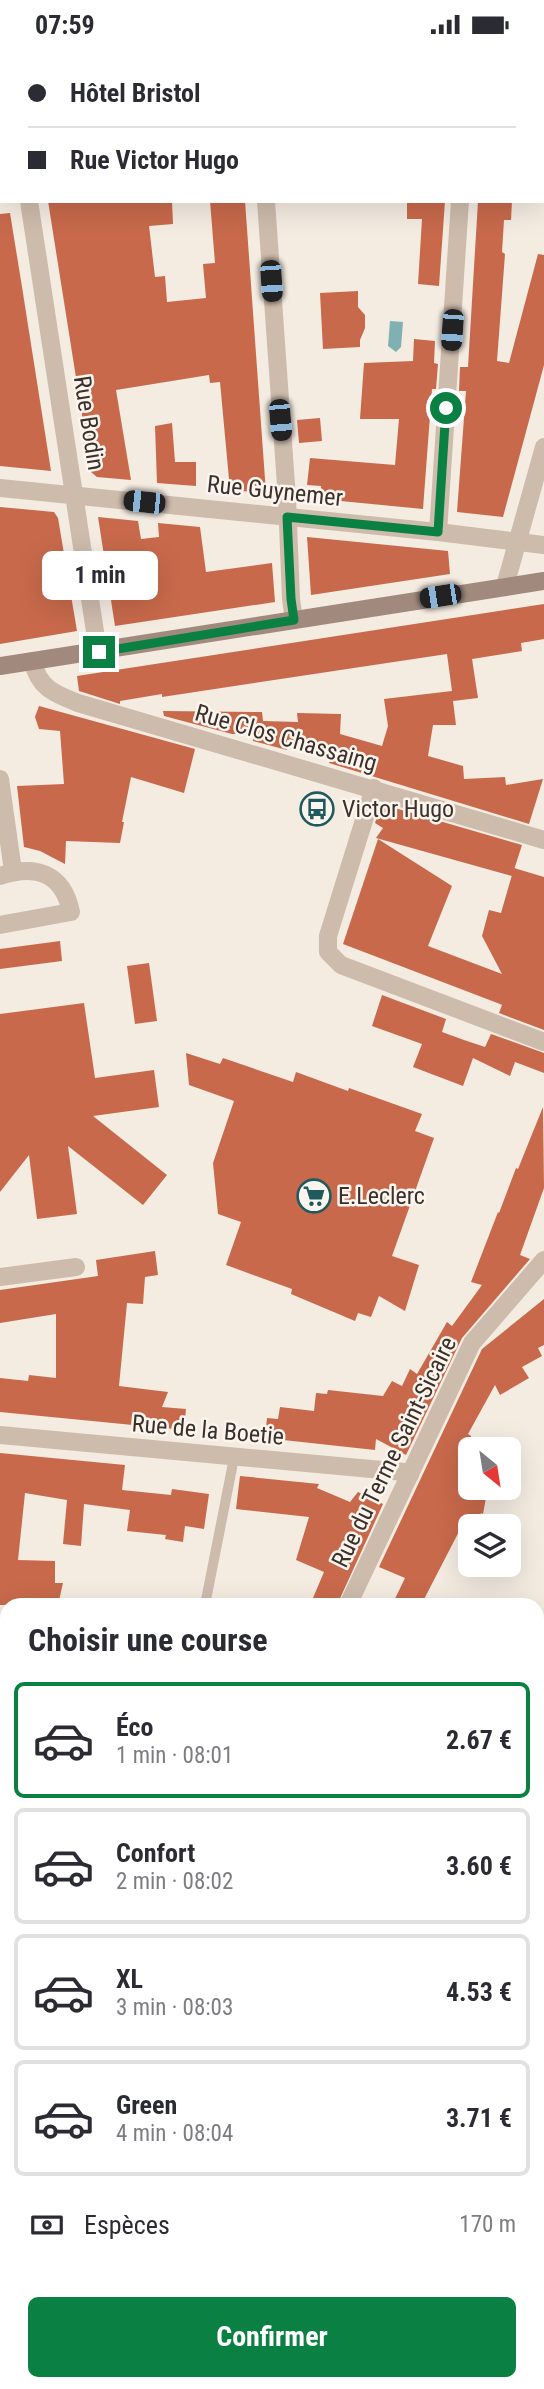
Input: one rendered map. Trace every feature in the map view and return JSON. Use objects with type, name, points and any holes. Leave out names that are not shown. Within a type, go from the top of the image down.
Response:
[{"type":"main road","points":[[0,666],[544,581]]},
{"type":"street","name":"Rue Bodin","points":[[29,203],[99,652]]},
{"type":"street","points":[[266,203],[294,620]]},
{"type":"street","points":[[438,532],[460,203]]},
{"type":"street","points":[[505,586],[544,447]]},
{"type":"street","name":"Rue Guynemer","points":[[0,488],[544,545]]},
{"type":"street","name":"Rue Clos Chassaing","points":[[33,661],[35,674],[42,684],[54,694],[78,703],[544,839]]},
{"type":"street","points":[[0,779],[6,873],[27,869],[51,878],[68,899],[71,912],[0,925]]},
{"type":"street","points":[[374,788],[328,936],[328,952],[341,965],[544,1042]]},
{"type":"street","name":"Rue du Terme Saint-Sicaire","points":[[351,1598],[471,1343],[544,1260]]},
{"type":"street","points":[[0,1277],[76,1267]]},
{"type":"street","name":"Rue de la Boetie","points":[[0,1435],[404,1472],[410,1475]]},
{"type":"lane","points":[[206,1598],[234,1458]]},
{"type":"water","points":[[390,321],[403,322],[401,347],[396,352],[388,346]]},
{"type":"building","points":[[48,203],[172,203],[173,224],[149,226],[155,277],[165,276],[167,302],[206,298],[203,264],[215,263],[210,203],[245,203],[266,493],[230,490],[220,382],[210,383],[209,375],[116,390],[131,480],[97,477],[91,472]]},
{"type":"building","points":[[407,203],[445,203],[439,286],[418,284],[422,219],[407,219]]},
{"type":"building","points":[[478,203],[512,203],[511,220],[504,220],[502,252],[505,254],[497,361],[509,363],[538,254],[544,255],[544,365],[503,517],[457,512],[466,391],[459,391],[460,367],[468,367]]},
{"type":"building","points":[[10,213],[51,471],[0,466],[0,214]]},
{"type":"building","points":[[358,291],[358,307],[365,315],[360,347],[323,349],[320,293]]},
{"type":"building","points":[[414,339],[435,341],[434,363],[438,364],[436,389],[432,389],[423,509],[320,499],[321,486],[307,485],[310,458],[395,465],[399,419],[360,419],[364,363],[413,361]]},
{"type":"building","points":[[320,418],[322,441],[299,443],[297,420]]},
{"type":"building","points":[[172,423],[175,462],[196,462],[196,486],[157,483],[155,426]]},
{"type":"building","points":[[0,507],[54,512],[58,518],[77,631],[0,644]]},
{"type":"building","points":[[98,517],[138,521],[141,539],[159,537],[158,523],[200,527],[206,572],[272,563],[275,602],[115,626]]},
{"type":"building","points":[[307,537],[448,551],[450,574],[311,595]]},
{"type":"building","points":[[544,604],[544,639],[521,643],[522,651],[472,659],[478,698],[453,701],[456,725],[433,725],[428,756],[463,766],[464,779],[505,777],[506,785],[543,779],[529,824],[329,763],[334,747],[287,740],[287,750],[253,741],[253,734],[232,734],[164,716],[163,711],[262,712],[263,721],[298,722],[297,713],[341,714],[340,734],[382,746],[388,726],[384,699],[452,691],[447,654],[162,697],[162,694],[120,701],[120,704],[79,691],[77,676]]},
{"type":"building","points":[[39,706],[195,749],[184,793],[131,777],[120,843],[66,841],[65,864],[40,851],[24,847],[17,786],[64,784],[60,731],[39,729],[35,717]]},
{"type":"building","points":[[381,804],[522,845],[512,876],[376,838],[383,828],[375,823]]},
{"type":"building","points":[[378,839],[452,886],[428,946],[502,974],[482,936],[489,910],[501,913],[514,868],[544,877],[544,1030],[499,1013],[500,1004],[343,944]]},
{"type":"building","points":[[60,941],[62,961],[0,969],[0,949]]},
{"type":"building","points":[[149,963],[157,1021],[135,1024],[127,966]]},
{"type":"building","points":[[382,995],[446,1019],[442,1032],[464,1040],[485,1047],[491,1034],[544,1053],[544,1073],[515,1062],[510,1076],[473,1058],[463,1086],[413,1067],[422,1044],[372,1026]]},
{"type":"building","points":[[84,1003],[95,1078],[154,1070],[159,1107],[93,1116],[167,1175],[143,1205],[68,1146],[77,1214],[37,1219],[29,1155],[0,1192],[0,1014]]},
{"type":"building","name":"E.Leclerc","points":[[186,1053],[220,1064],[223,1058],[293,1082],[296,1072],[422,1114],[415,1131],[434,1138],[392,1256],[419,1265],[405,1311],[379,1296],[371,1317],[358,1313],[355,1321],[291,1294],[292,1289],[226,1265],[241,1222],[218,1214],[213,1163],[234,1101],[189,1085]]},
{"type":"building","points":[[543,1107],[544,1188],[520,1255],[530,1259],[462,1338],[406,1455],[376,1439],[375,1450],[265,1438],[267,1418],[278,1419],[280,1407],[314,1411],[316,1393],[327,1394],[328,1390],[383,1396],[392,1381],[402,1386],[410,1369],[417,1374],[447,1322],[452,1326],[482,1285],[471,1282]]},
{"type":"building","points":[[155,1251],[158,1275],[145,1277],[143,1304],[127,1303],[119,1386],[168,1392],[162,1407],[186,1409],[184,1430],[0,1412],[0,1378],[28,1381],[29,1375],[56,1378],[56,1314],[0,1323],[0,1290],[98,1276],[96,1260]]},
{"type":"building","points":[[544,1299],[544,1345],[538,1348],[542,1356],[522,1367],[529,1378],[500,1395],[495,1385],[468,1434],[471,1437],[458,1437],[458,1500],[486,1500],[483,1514],[458,1514],[458,1533],[425,1598],[395,1598],[405,1578],[379,1567],[482,1349]]},
{"type":"building","points":[[0,1453],[125,1465],[122,1490],[171,1495],[172,1489],[209,1494],[204,1529],[185,1526],[183,1542],[165,1539],[166,1535],[127,1531],[130,1510],[84,1504],[81,1546],[63,1544],[67,1500],[25,1493],[18,1560],[55,1561],[55,1583],[63,1583],[60,1598],[0,1598]]},
{"type":"building","points":[[240,1476],[319,1484],[317,1488],[350,1502],[358,1492],[383,1504],[340,1598],[313,1598],[324,1572],[296,1560],[309,1517],[236,1509]]},
{"type":"place","name":"Victor Hugo","points":[[317,809]]},
{"type":"place","name":"E.Leclerc","points":[[314,1196]]},
{"type":"route","points":[[99,652],[294,620],[287,517],[438,532],[446,408]]}]
